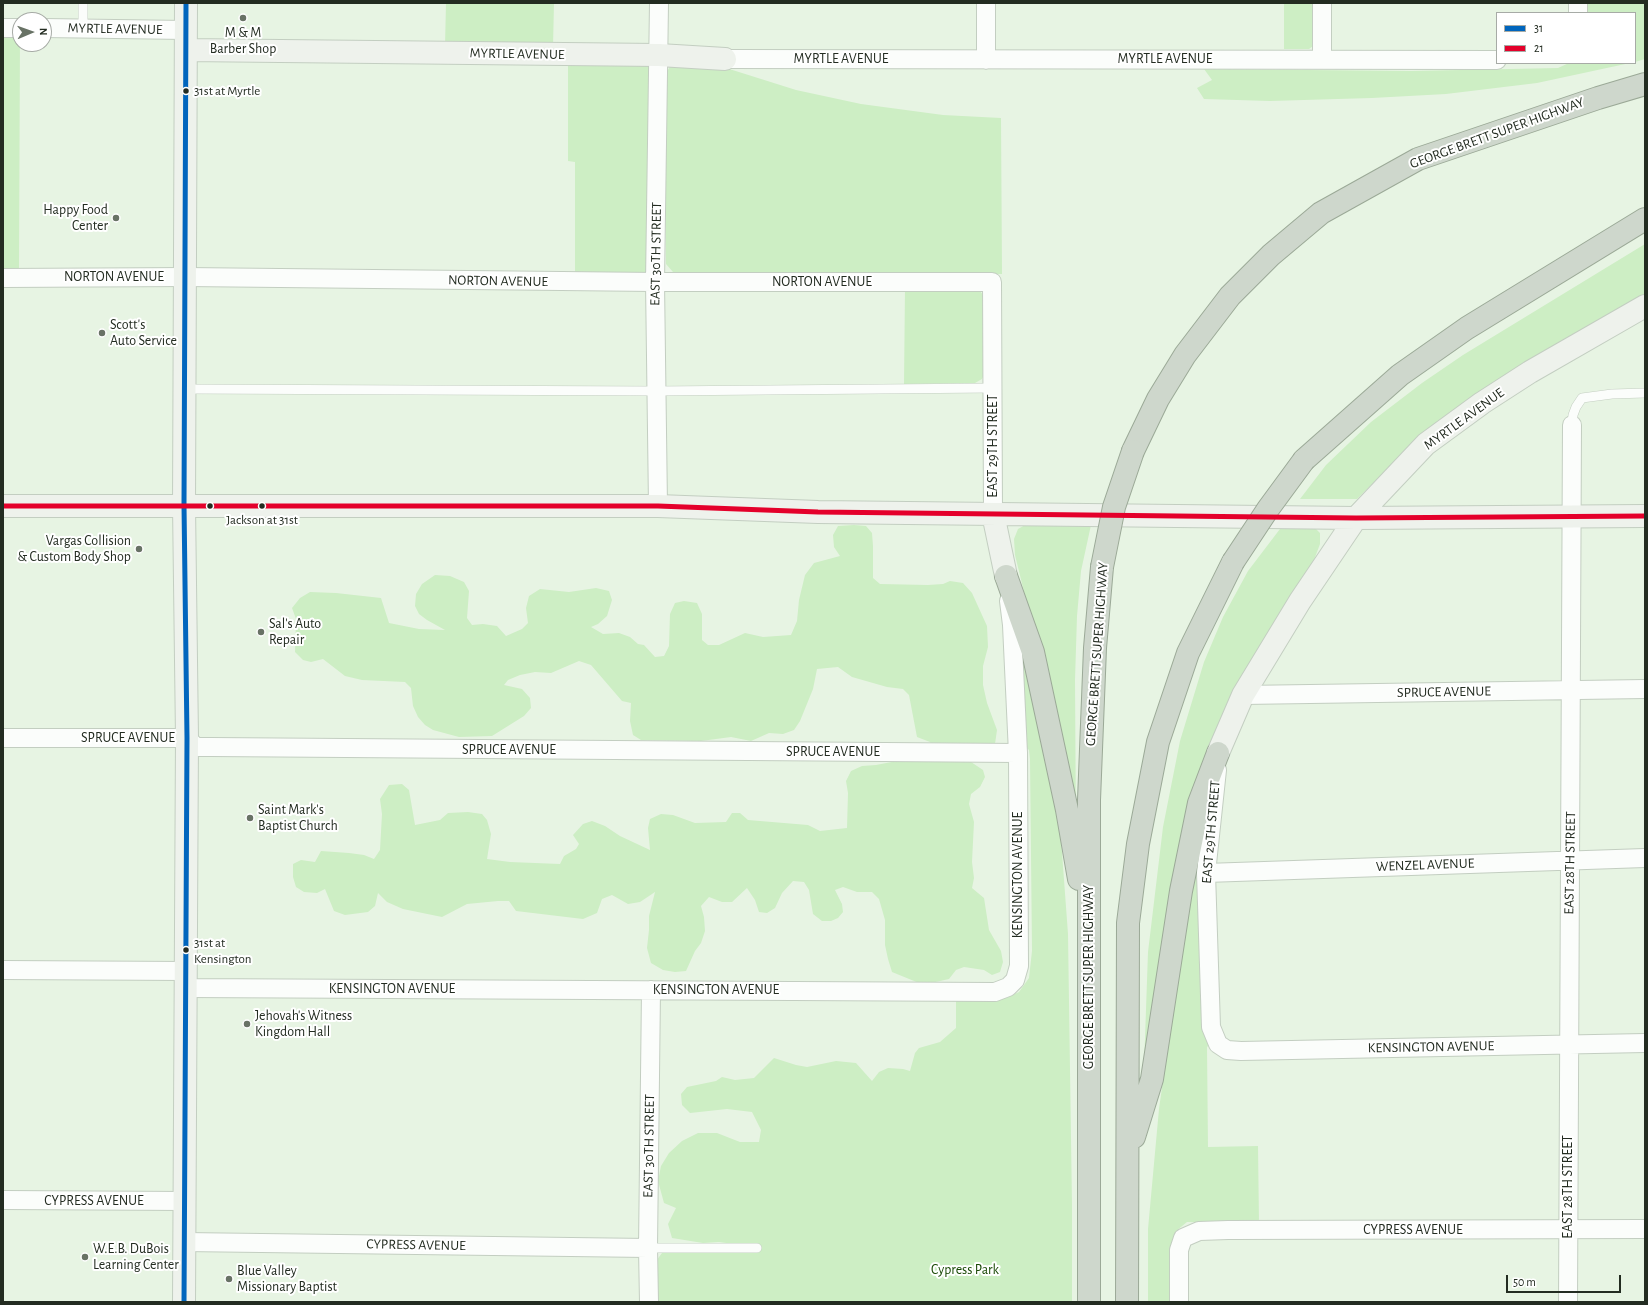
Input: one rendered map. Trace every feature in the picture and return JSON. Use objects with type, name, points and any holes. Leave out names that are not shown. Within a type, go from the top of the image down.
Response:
[{"type":"highway","name":"GEORGE BRETT SUPER HIGHWAY","points":[[1090,1302],[1089,800],[1095,648],[1102,567],[1114,507],[1133,451],[1158,399],[1185,355],[1230,296],[1271,255],[1321,213],[1418,159],[1598,98],[1645,84]]},
{"type":"highway","points":[[1127,1302],[1128,922],[1138,844],[1161,735],[1188,653],[1233,562],[1268,509],[1304,460],[1400,375],[1467,328],[1645,219]]},
{"type":"highway","points":[[1006,576],[1034,659],[1067,810],[1089,941]]},
{"type":"highway","points":[[1128,1160],[1152,1078],[1181,891],[1199,803],[1218,753]]},
{"type":"street","points":[[184,1302],[186,979],[184,505],[186,3]]},
{"type":"street","name":"EAST 30TH STREET","points":[[658,506],[655,282],[659,3]]},
{"type":"street","points":[[986,3],[986,60]]},
{"type":"street","points":[[1322,3],[1322,59]]},
{"type":"street","name":"MYRTLE AVENUE","points":[[52,28],[83,29],[186,40],[659,55],[725,59],[1496,60]]},
{"type":"street","name":"NORTON AVENUE","points":[[3,278],[186,277],[655,282],[992,282]]},
{"type":"street","name":"EAST 29TH STREET","points":[[992,282],[993,514],[1006,576],[1012,625],[1018,753]]},
{"type":"street","name":"MYRTLE AVENUE","points":[[1243,695],[1300,601],[1356,518],[1426,444],[1482,403],[1530,372],[1645,306]]},
{"type":"street","name":"EAST 28TH STREET","points":[[1568,1302],[1568,1044],[1572,690],[1572,425]]},
{"type":"street","points":[[3,506],[658,506],[818,512],[1356,518],[1645,516]]},
{"type":"street","name":"SPRUCE AVENUE","points":[[1243,695],[1645,689]]},
{"type":"street","name":"EAST 29TH STREET","points":[[1218,1044],[1211,1026],[1206,873],[1218,753],[1243,695]]},
{"type":"street","name":"SPRUCE AVENUE","points":[[3,738],[186,738],[196,747],[1018,753]]},
{"type":"street","name":"KENSINGTON AVENUE","points":[[3,970],[186,979],[652,990],[995,992],[1008,987],[1015,980],[1019,966],[1018,753]]},
{"type":"street","name":"WENZEL AVENUE","points":[[1206,873],[1645,858]]},
{"type":"street","name":"EAST 30TH STREET","points":[[649,1302],[648,1248],[652,990]]},
{"type":"street","name":"KENSINGTON AVENUE","points":[[1218,1044],[1227,1050],[1241,1051],[1645,1043]]},
{"type":"street","name":"CYPRESS AVENUE","points":[[3,1200],[184,1201]]},
{"type":"street","name":"CYPRESS AVENUE","points":[[1179,1302],[1179,1250],[1183,1238],[1199,1231],[1645,1230]]},
{"type":"street","name":"CYPRESS AVENUE","points":[[184,1242],[648,1248]]},
{"type":"lane","points":[[83,3],[83,29]]},
{"type":"lane","points":[[185,389],[656,391],[993,388]]},
{"type":"lane","points":[[1572,425],[1573,415],[1582,398],[1612,394],[1645,393]]},
{"type":"lane","points":[[648,1248],[757,1248]]},
{"type":"green space","points":[[446,3],[554,3],[553,47],[445,46]]},
{"type":"green space","points":[[1284,3],[1315,3],[1314,40],[1313,46],[1309,49],[1284,49]]},
{"type":"green space","points":[[1585,3],[1645,3],[1645,59],[1636,62],[1636,12],[1585,12]]},
{"type":"green space","points":[[3,34],[12,34],[12,52],[20,52],[19,270],[3,270]]},
{"type":"green space","points":[[568,63],[651,63],[647,272],[575,272],[575,162],[568,161]]},
{"type":"green space","points":[[1567,64],[1625,64],[1537,83],[1446,94],[1270,101],[1204,99],[1197,88],[1212,80],[1204,69],[1411,71],[1558,68]]},
{"type":"green space","points":[[671,65],[723,67],[796,90],[861,104],[943,115],[1001,118],[1002,274],[673,272],[666,264],[666,73]]},
{"type":"green space","points":[[1645,244],[1645,295],[1533,360],[1421,437],[1357,499],[1300,499],[1326,465],[1371,422],[1422,383],[1463,355]]},
{"type":"green space","points":[[905,288],[973,288],[980,291],[986,299],[986,371],[982,379],[975,383],[904,384]]},
{"type":"green space","points":[[1025,525],[1091,525],[1081,571],[1077,616],[1075,680],[1076,835],[1058,731],[1015,555],[1014,539],[1018,529]]},
{"type":"green space","points":[[1283,525],[1313,526],[1320,533],[1320,544],[1314,560],[1214,735],[1144,1067],[1148,952],[1163,827],[1180,741],[1204,662],[1223,617],[1248,571]]},
{"type":"green space","points":[[838,526],[866,526],[872,533],[873,578],[880,584],[928,585],[943,584],[950,581],[963,583],[972,593],[987,626],[988,647],[983,666],[983,685],[987,703],[997,730],[995,744],[965,758],[983,770],[985,777],[980,787],[971,794],[969,804],[974,822],[972,862],[974,878],[972,888],[984,898],[989,930],[1001,951],[1003,962],[1000,972],[992,975],[984,970],[964,967],[956,970],[949,979],[931,983],[919,983],[892,972],[885,945],[885,920],[879,899],[872,892],[857,892],[843,887],[835,890],[842,904],[843,912],[838,918],[831,921],[822,921],[813,914],[809,890],[804,882],[793,881],[782,893],[775,908],[767,913],[759,912],[755,900],[747,888],[732,902],[722,902],[709,897],[701,906],[704,917],[705,931],[701,943],[695,951],[686,971],[675,972],[663,970],[651,963],[647,948],[649,916],[655,892],[640,902],[628,904],[612,895],[602,899],[597,913],[583,919],[516,911],[509,901],[467,904],[442,917],[403,909],[387,902],[378,893],[375,906],[368,912],[345,915],[334,911],[325,889],[317,893],[304,892],[296,887],[293,877],[293,864],[301,860],[315,862],[321,851],[364,855],[374,859],[380,850],[382,814],[380,799],[389,785],[402,784],[409,790],[415,825],[440,820],[448,813],[468,812],[482,814],[487,820],[491,834],[487,859],[510,862],[560,864],[564,856],[576,849],[579,844],[573,835],[583,824],[592,821],[605,826],[620,836],[650,850],[648,828],[650,819],[661,814],[673,815],[695,823],[726,822],[732,813],[740,813],[748,820],[808,825],[820,831],[847,828],[848,793],[846,781],[851,771],[862,766],[907,759],[937,758],[930,742],[917,737],[909,695],[903,689],[887,687],[852,677],[838,667],[817,669],[813,689],[800,721],[794,730],[783,734],[769,733],[751,741],[731,737],[701,741],[641,740],[633,735],[630,721],[631,703],[622,701],[591,665],[579,661],[551,673],[535,672],[520,675],[508,680],[504,685],[522,689],[530,698],[531,708],[524,716],[492,736],[459,737],[433,730],[425,725],[418,717],[413,706],[411,688],[405,682],[362,680],[345,676],[323,659],[311,662],[303,660],[295,652],[296,619],[292,608],[300,598],[310,592],[381,598],[389,623],[419,629],[445,630],[419,614],[415,606],[416,594],[422,584],[435,575],[450,576],[464,582],[469,591],[467,618],[472,625],[483,624],[497,626],[506,636],[522,629],[528,623],[526,608],[529,596],[540,589],[569,592],[596,588],[609,591],[612,600],[607,616],[598,624],[591,627],[603,634],[619,633],[630,637],[638,644],[644,645],[655,657],[664,656],[669,646],[670,614],[675,603],[684,601],[697,603],[702,614],[702,640],[708,645],[719,645],[745,633],[763,637],[791,635],[797,621],[799,600],[805,575],[814,563],[840,556],[834,547],[833,535]]},
{"type":"green space","name":"Cypress Park","points":[[1017,631],[1052,769],[1061,839],[1068,934],[1072,1302],[654,1302],[656,1261],[662,1253],[741,1245],[719,1242],[703,1243],[672,1238],[668,1224],[676,1208],[664,1203],[658,1181],[661,1166],[669,1153],[682,1141],[698,1133],[717,1133],[740,1142],[759,1142],[761,1130],[752,1112],[727,1109],[690,1113],[682,1105],[681,1094],[687,1087],[716,1081],[722,1077],[735,1080],[754,1078],[774,1058],[807,1067],[836,1061],[856,1063],[872,1081],[879,1072],[888,1068],[910,1071],[915,1053],[919,1048],[940,1042],[956,1028],[956,999],[1006,998],[1019,992],[1029,978],[1032,951],[1030,759],[1029,750],[1023,744]]},
{"type":"green space","points":[[1197,837],[1203,1031],[1210,1044],[1207,1047],[1208,1147],[1258,1146],[1259,1223],[1187,1222],[1176,1231],[1172,1244],[1171,1302],[1148,1302],[1148,1229],[1159,1109]]},
{"type":"transit line","name":"31","points":[[184,1302],[187,738],[184,505],[186,3]]},
{"type":"transit line","name":"21","points":[[3,506],[658,506],[818,512],[1356,518],[1645,516]]},
{"type":"place","name":"M & M Barber Shop","points":[[243,18]]},
{"type":"place","name":"31st at Myrtle","points":[[186,91]]},
{"type":"place","name":"Happy Food Center","points":[[116,218]]},
{"type":"place","name":"Scott's Auto Service","points":[[102,333]]},
{"type":"place","name":"Jackson at 31st","points":[[262,506]]},
{"type":"place","name":"Vargas Collision & Custom Body Shop","points":[[139,549]]},
{"type":"place","name":"Sal's Auto Repair","points":[[261,632]]},
{"type":"place","name":"Saint Mark's Baptist Church","points":[[250,818]]},
{"type":"place","name":"31st at Kensington","points":[[186,950]]},
{"type":"place","name":"Jehovah's Witness Kingdom Hall","points":[[247,1024]]},
{"type":"place","name":"W.E.B. DuBois Learning Center","points":[[85,1257]]},
{"type":"place","name":"Blue Valley Missionary Baptist","points":[[229,1279]]}]
